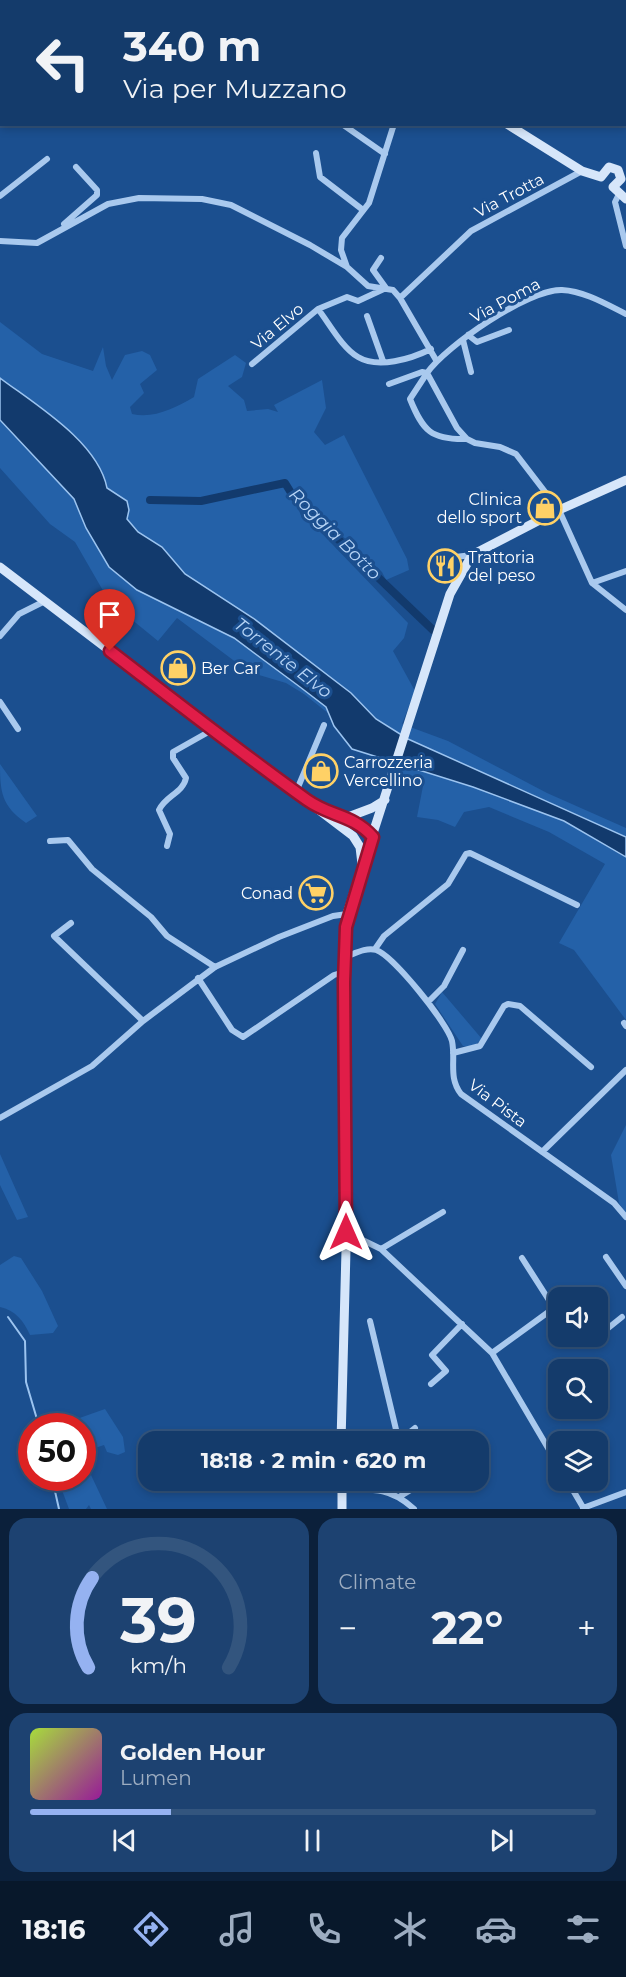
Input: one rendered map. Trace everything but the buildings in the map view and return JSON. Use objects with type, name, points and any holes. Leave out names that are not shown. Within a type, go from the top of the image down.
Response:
[{"type":"main road","points":[[510,126],[582,171],[601,177]]},
{"type":"main road","points":[[609,167],[623,172],[619,193],[604,185],[601,177],[603,171],[609,167]]},
{"type":"main road","points":[[341,1431],[346,1232],[344,972],[347,914],[450,594],[472,555],[559,510],[626,480]]},
{"type":"main road","points":[[0,567],[353,836],[360,847],[362,867]]},
{"type":"main road","points":[[348,817],[372,808],[385,800]]},
{"type":"main road","points":[[323,812],[348,817],[359,823],[373,837]]},
{"type":"main road","points":[[353,836],[373,837]]},
{"type":"main road","points":[[342,1491],[342,1509]]},
{"type":"street","points":[[345,126],[385,154]]},
{"type":"street","points":[[347,267],[341,250],[342,238],[369,203],[377,184],[393,126]]},
{"type":"street","points":[[316,153],[320,177],[363,210]]},
{"type":"street","points":[[0,195],[47,159]]},
{"type":"street","points":[[57,231],[97,195],[97,190],[76,167]]},
{"type":"street","name":"Via Trotta","points":[[400,298],[471,231],[582,171]]},
{"type":"street","points":[[619,193],[615,202],[626,246]]},
{"type":"street","points":[[0,241],[37,243],[108,204],[139,198],[202,199],[231,205],[310,245],[347,267],[368,286],[386,288]]},
{"type":"street","points":[[381,258],[374,270],[386,288],[400,298],[436,360]]},
{"type":"street","name":"Via Elvo","points":[[252,364],[318,309],[347,297],[358,301],[386,288]]},
{"type":"street","name":"Via Poma","points":[[467,439],[445,440],[435,436],[417,416],[410,399],[436,360],[501,314],[545,292],[559,290],[587,296],[626,314]]},
{"type":"street","points":[[318,309],[356,356],[371,362],[407,358],[431,349]]},
{"type":"street","points":[[367,316],[383,361]]},
{"type":"street","points":[[466,337],[477,342],[509,330]]},
{"type":"street","points":[[466,337],[471,372]]},
{"type":"street","points":[[389,384],[422,372],[427,373],[458,428],[467,439],[475,443],[500,447],[516,454],[559,510],[592,583],[626,610]]},
{"type":"street","points":[[447,558],[472,555]]},
{"type":"street","points":[[592,583],[626,571]]},
{"type":"street","points":[[0,636],[20,614],[45,601]]},
{"type":"street","points":[[0,702],[18,729]]},
{"type":"street","points":[[296,792],[324,725]]},
{"type":"street","points":[[167,846],[170,834],[159,810],[163,802],[184,786],[186,778],[173,758],[173,752],[212,730]]},
{"type":"street","points":[[50,841],[68,840],[92,869],[151,917],[167,936],[215,967]]},
{"type":"street","points":[[345,957],[375,949],[384,936],[448,884],[466,854],[470,853],[577,905]]},
{"type":"street","points":[[0,1118],[92,1066],[143,1021],[215,967],[333,915],[347,914]]},
{"type":"street","points":[[71,923],[54,936],[143,1021]]},
{"type":"street","name":"Via Pista","points":[[375,949],[390,960],[428,1002],[448,1032],[453,1053],[454,1080],[461,1094],[614,1203],[626,1217]]},
{"type":"street","points":[[428,1002],[444,986],[463,950]]},
{"type":"street","points":[[198,978],[232,1030],[243,1037],[334,975],[344,972]]},
{"type":"street","points":[[453,1053],[480,1046],[504,1006],[513,1004],[520,1006],[591,1067]]},
{"type":"street","points":[[542,1152],[626,1070]]},
{"type":"street","points":[[381,1249],[443,1212]]},
{"type":"street","points":[[346,1232],[381,1249],[492,1353],[548,1448]]},
{"type":"street","points":[[606,1257],[626,1286]]},
{"type":"street","points":[[522,1258],[548,1295]]},
{"type":"street","points":[[492,1353],[548,1313]]},
{"type":"street","points":[[608,1328],[622,1317]]},
{"type":"street","points":[[370,1322],[396,1431]]},
{"type":"street","points":[[431,1384],[446,1371],[432,1355],[462,1324]]},
{"type":"street","points":[[411,1431],[415,1428]]},
{"type":"street","points":[[385,1491],[399,1497],[414,1509]]},
{"type":"street","points":[[399,1497],[409,1491]]},
{"type":"street","points":[[574,1491],[584,1508],[626,1492]]},
{"type":"shaded area","points":[[0,322],[42,354],[93,371],[103,347],[106,366],[112,380],[125,355],[142,351],[150,355],[157,370],[140,384],[144,393],[130,407],[132,414],[156,414],[172,409],[194,397],[198,379],[235,355],[246,363],[242,377],[228,386],[244,400],[247,411],[268,409],[278,412],[274,405],[322,380],[326,408],[314,432],[325,445],[344,435],[407,559],[409,570],[386,580],[382,572],[295,493],[285,481],[235,492],[283,484],[293,496],[302,518],[307,518],[408,623],[404,638],[393,651],[415,691],[402,724],[448,741],[547,793],[626,828],[626,1020],[574,950],[559,943],[605,864],[549,832],[489,807],[464,812],[455,827],[438,820],[417,817],[423,786],[400,779],[403,767],[388,761],[304,694],[286,683],[249,672],[177,618],[158,641],[109,601],[75,542],[50,524],[0,468]]},
{"type":"shaded area","points":[[0,764],[37,816],[26,823],[7,805],[2,791]]},
{"type":"shaded area","points":[[442,992],[482,1039],[473,1047],[463,1046],[435,1004]]},
{"type":"shaded area","points":[[626,1125],[626,1214],[619,1203],[611,1155]]},
{"type":"shaded area","points":[[0,1154],[28,1217],[17,1220],[0,1185]]},
{"type":"shaded area","points":[[14,1256],[21,1258],[42,1291],[58,1326],[53,1333],[30,1335],[18,1317],[0,1307],[0,1265]]},
{"type":"shaded area","points":[[105,1409],[123,1437],[125,1452],[118,1455],[107,1452],[104,1445],[96,1448],[96,1413],[94,1413]]},
{"type":"shaded area","points":[[96,1486],[107,1509],[91,1509],[89,1505],[86,1509],[69,1509],[62,1491],[96,1491]]},
{"type":"water","name":"Torrente Elvo","points":[[0,378],[79,440],[92,455],[107,488],[127,501],[129,510],[127,519],[138,532],[162,547],[185,574],[253,618],[351,693],[376,719],[408,739],[626,837],[626,857],[564,821],[473,787],[352,749],[334,726],[326,707],[234,638],[137,590],[109,567],[86,528],[74,499],[0,420]]},
{"type":"waterway","name":"Roggia Botto","points":[[150,500],[201,501],[285,483],[293,496],[433,630]]},
{"type":"waterway","points":[[8,1317],[25,1341],[26,1382],[35,1413]]},
{"type":"waterway","points":[[55,1491],[59,1509]]},
{"type":"place","name":"Clinica dello sport","points":[[545,508]]},
{"type":"place","name":"Trattoria del peso","points":[[445,566]]},
{"type":"place","name":"Ber Car","points":[[178,668]]},
{"type":"place","name":"Carrozzeria Vercellino","points":[[321,771]]},
{"type":"place","name":"Conad","points":[[316,893]]},
{"type":"route","points":[[110,651],[265,771],[323,812],[348,817],[359,823],[373,837],[347,914],[346,927],[344,982],[346,1232]]}]
